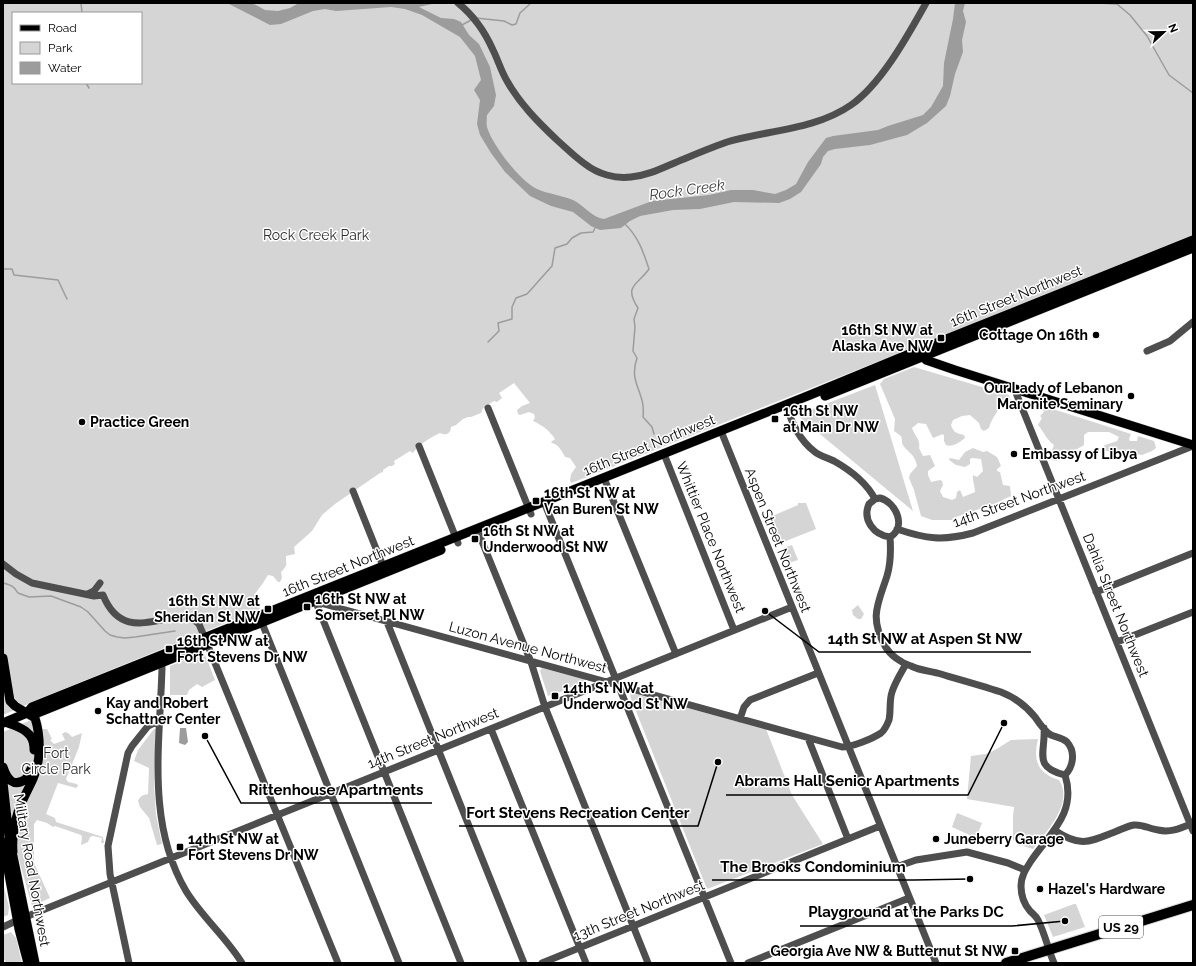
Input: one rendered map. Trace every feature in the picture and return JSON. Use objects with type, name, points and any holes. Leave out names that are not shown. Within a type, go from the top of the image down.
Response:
[{"type":"highway","name":"US 29","points":[[1006,963],[1193,905]]},
{"type":"main road","name":"16th Street Northwest","points":[[921,354],[1193,240]]},
{"type":"main road","name":"16th Street Northwest","points":[[4,722],[27,713],[32,708],[160,660],[921,354],[1193,248]]},
{"type":"main road","points":[[921,354],[926,360],[955,370],[1193,445]]},
{"type":"main road","points":[[3,658],[10,701],[15,706],[36,719],[39,742],[38,758],[34,777],[22,800],[17,814],[12,842],[13,852]]},
{"type":"main road","points":[[3,767],[8,777],[12,781],[23,781],[29,773],[33,758],[34,746],[31,737],[25,730],[4,722]]},
{"type":"main road","name":"Military Road Northwest","points":[[3,782],[9,836],[13,852],[28,963]]},
{"type":"main road","name":"Military Road Northwest","points":[[3,842],[11,888],[22,918],[35,963]]},
{"type":"main road","points":[[3,860],[11,888]]},
{"type":"street","points":[[458,3],[470,13],[478,24],[490,44],[512,91],[527,110],[569,151],[592,169],[612,176],[630,177],[641,176],[657,171],[692,155],[728,142],[804,125],[837,114],[860,98],[871,86],[899,48],[926,3]]},
{"type":"street","points":[[1147,351],[1170,341],[1193,322]]},
{"type":"street","name":"Dahlia Street Northwest","points":[[1014,388],[1192,826]]},
{"type":"street","points":[[488,408],[530,511]]},
{"type":"street","points":[[787,408],[796,430],[810,448],[851,472],[865,485],[875,498],[885,499],[894,507],[898,516],[897,530],[895,534],[890,537],[885,537],[876,532],[869,524],[868,507],[875,498]]},
{"type":"street","name":"Aspen Street Northwest","points":[[722,434],[936,963]]},
{"type":"street","name":"14th Street Northwest","points":[[897,530],[940,539],[978,532],[1193,445]]},
{"type":"street","points":[[419,446],[457,540]]},
{"type":"street","name":"Whittier Place Northwest","points":[[665,457],[734,630]]},
{"type":"street","points":[[606,481],[676,654]]},
{"type":"street","points":[[353,491],[385,570]]},
{"type":"street","points":[[545,505],[731,963]]},
{"type":"street","points":[[479,532],[531,662],[544,707],[648,963]]},
{"type":"street","points":[[890,537],[891,559],[876,612],[877,624],[886,647],[896,658],[906,664],[1008,695],[1024,706],[1044,728],[1053,735],[1067,742],[1072,751],[1073,760],[1070,770],[1065,776]]},
{"type":"street","points":[[1096,592],[1193,553]]},
{"type":"street","points":[[3,564],[16,574],[32,583],[88,594],[103,595],[112,611],[128,621],[142,623],[174,618],[191,619],[199,624],[338,963]]},
{"type":"street","points":[[88,594],[94,591],[100,583]]},
{"type":"street","points":[[318,597],[317,605],[461,963]]},
{"type":"street","name":"Luzon Avenue Northwest","points":[[318,597],[324,604],[387,622],[608,682],[617,681],[740,719],[842,747],[848,747]]},
{"type":"street","points":[[617,681],[676,654],[792,607]]},
{"type":"street","points":[[1117,642],[1193,612]]},
{"type":"street","points":[[261,619],[399,963]]},
{"type":"street","points":[[387,622],[524,963]]},
{"type":"street","points":[[160,660],[158,801],[162,829],[171,858],[180,880],[190,898],[203,916],[230,945],[242,963]]},
{"type":"street","points":[[848,747],[882,733],[889,720],[891,694],[894,685],[906,664]]},
{"type":"street","points":[[740,719],[743,708],[750,700],[818,672]]},
{"type":"street","name":"14th Street Northwest","points":[[3,927],[112,881],[608,682]]},
{"type":"street","points":[[129,963],[110,871],[108,846],[128,755],[132,746],[148,726],[160,720]]},
{"type":"street","points":[[491,728],[586,963]]},
{"type":"street","points":[[1044,728],[1042,752],[1046,766],[1052,771],[1065,776]]},
{"type":"street","points":[[1044,740],[1053,735]]},
{"type":"street","points":[[808,738],[848,839]]},
{"type":"street","points":[[1054,963],[1038,919],[1028,908],[1023,899],[1021,884],[1025,870],[1064,816],[1068,803],[1069,790],[1065,776]]},
{"type":"street","name":"13th Street Northwest","points":[[542,963],[880,826]]},
{"type":"street","points":[[1054,830],[1070,840],[1084,842],[1093,841],[1133,826],[1143,826],[1156,830],[1167,831],[1192,826]]},
{"type":"street","points":[[896,867],[916,860],[966,852],[1008,863],[1025,870]]},
{"type":"street","points":[[748,963],[909,898]]},
{"type":"street","name":"14th Street Northwest","points":[[3,922],[22,918]]},
{"type":"green space","name":"Rock Creek Park","points":[[3,3],[1193,3],[1193,237],[571,483],[571,474],[576,467],[570,458],[565,457],[558,446],[551,442],[555,439],[551,433],[543,426],[533,421],[535,417],[534,414],[529,412],[520,415],[518,414],[517,410],[530,403],[514,383],[499,393],[502,398],[497,402],[494,401],[483,408],[481,413],[463,419],[451,427],[447,434],[440,433],[436,435],[421,444],[413,453],[410,451],[394,461],[395,464],[383,470],[383,472],[335,504],[322,515],[312,531],[294,547],[295,554],[286,556],[286,565],[281,572],[282,578],[280,582],[278,582],[273,576],[268,575],[254,595],[260,609],[3,715]]},
{"type":"green space","points":[[914,367],[1009,395],[1012,403],[1003,403],[1000,405],[989,428],[984,431],[981,429],[979,423],[970,415],[962,416],[953,420],[951,425],[953,430],[964,435],[965,438],[953,445],[946,445],[943,434],[933,438],[926,424],[918,423],[912,428],[923,456],[930,455],[935,466],[928,471],[931,482],[942,481],[943,485],[940,491],[943,497],[952,500],[956,498],[957,492],[960,490],[963,497],[975,492],[973,475],[977,477],[983,471],[981,459],[970,459],[970,464],[965,467],[956,465],[949,460],[950,458],[959,460],[965,452],[973,448],[983,452],[987,451],[997,457],[1001,466],[997,469],[997,471],[1000,472],[1003,485],[1010,486],[1011,496],[994,504],[953,518],[952,520],[932,520],[921,516],[909,478],[910,474],[917,466],[916,462],[912,455],[903,446],[901,436],[894,431],[895,419],[880,384],[884,379]]},
{"type":"green space","points":[[875,385],[913,511],[797,415]]},
{"type":"green space","points":[[1037,404],[1131,434],[1129,439],[1130,441],[1137,441],[1138,436],[1154,441],[1156,448],[1142,455],[1117,450],[1103,451],[1102,448],[1105,445],[1117,441],[1119,437],[1109,432],[1088,432],[1084,435],[1084,445],[1072,452],[1062,454],[1057,461],[1051,460],[1051,453],[1054,445],[1038,425],[1042,418],[1040,416],[1044,412],[1037,406]]},
{"type":"green space","points":[[798,503],[806,503],[816,529],[781,543],[770,517],[798,505]]},
{"type":"green space","points":[[792,545],[798,560],[789,563],[783,548]]},
{"type":"green space","points":[[858,605],[864,614],[861,619],[858,619],[853,615],[852,610]]},
{"type":"green space","points":[[204,652],[215,680],[202,687],[197,684],[189,690],[187,695],[170,695],[170,666]]},
{"type":"green space","points":[[542,668],[586,680],[563,691],[548,696],[540,671]]},
{"type":"green space","points":[[631,693],[766,729],[792,795],[823,844],[707,889],[630,696]]},
{"type":"green space","name":"Fort Circle Park","points":[[31,720],[36,732],[35,765],[12,830],[3,752],[3,732]]},
{"type":"green space","name":"Fort Circle Park","points":[[42,729],[47,729],[52,739],[50,740],[54,744],[65,740],[62,734],[65,732],[72,737],[82,733],[79,747],[66,779],[68,782],[77,784],[78,786],[76,788],[58,783],[46,814],[55,818],[56,822],[103,837],[104,843],[101,843],[102,838],[93,836],[90,837],[88,842],[81,845],[81,835],[55,826],[53,827],[47,823],[37,820],[34,824],[34,863],[50,898],[32,906],[17,853],[16,831],[41,750],[44,749]]},
{"type":"green space","points":[[154,729],[156,729],[154,784],[156,815],[162,844],[157,845],[149,818],[140,807],[138,801],[142,796],[148,794],[149,768],[134,761],[138,750]]},
{"type":"green space","points":[[1038,739],[1036,753],[1038,765],[1046,774],[1059,780],[1063,789],[1063,798],[1057,816],[1033,849],[1020,845],[1013,840],[1014,807],[967,799],[971,756],[986,754],[1011,740]]},
{"type":"green space","points":[[957,813],[982,823],[976,838],[952,827]]},
{"type":"green space","points":[[3,883],[9,907],[8,915],[3,917]]},
{"type":"green space","points":[[1076,904],[1085,927],[1053,937],[1044,915]]},
{"type":"green space","points":[[11,932],[16,938],[22,963],[6,963],[3,957],[3,935]]},
{"type":"water","name":"Rock Creek","points":[[227,3],[252,3],[265,10],[278,11],[290,8],[299,3],[436,3],[419,7],[441,18],[454,19],[461,22],[469,35],[479,44],[490,67],[496,95],[494,106],[487,115],[487,126],[490,135],[501,153],[515,171],[530,185],[537,189],[573,200],[592,214],[604,219],[652,201],[709,195],[731,190],[753,190],[775,194],[786,190],[796,184],[808,162],[826,138],[878,130],[923,115],[931,107],[943,86],[944,63],[955,3],[965,3],[963,11],[966,22],[962,40],[963,52],[946,106],[927,123],[907,135],[870,145],[828,151],[823,157],[821,164],[801,192],[790,199],[779,203],[734,202],[700,209],[673,210],[640,216],[621,228],[600,230],[591,226],[573,212],[551,206],[530,196],[505,172],[491,153],[480,135],[477,124],[480,100],[474,90],[481,80],[475,56],[460,37],[422,15],[405,9],[391,7],[336,11],[325,9],[313,11],[281,24],[270,25]]},
{"type":"water","points":[[180,728],[186,728],[188,742],[185,745],[179,743]]},
{"type":"waterway","points":[[81,3],[82,12]]},
{"type":"waterway","points":[[476,18],[504,21],[512,25],[516,24],[520,13],[531,3]]},
{"type":"waterway","points":[[1098,3],[1117,4],[1130,15],[1147,36],[1169,75],[1193,93]]},
{"type":"waterway","points":[[462,25],[471,20]]},
{"type":"waterway","points":[[87,84],[89,88]]},
{"type":"waterway","points":[[624,223],[633,233],[642,250],[649,269],[632,290],[632,294],[638,308],[634,319],[635,327],[633,351],[637,358],[635,375],[642,400],[643,417],[652,427],[654,434]]},
{"type":"waterway","points":[[488,342],[499,331],[498,323],[512,319],[512,307],[516,298],[527,294],[552,266],[555,248],[567,244],[572,238],[581,233],[593,232],[596,226]]},
{"type":"waterway","points":[[3,269],[12,269],[14,275],[58,280],[67,299]]},
{"type":"waterway","points":[[3,583],[12,586],[18,593],[29,597],[51,596],[81,607],[88,612],[105,631],[110,635],[117,637],[135,637],[175,631]]},
{"type":"place","name":"Cottage On 16th","points":[[1096,335]]},
{"type":"place","name":"16th St NW at Alaska Ave NW","points":[[941,338]]},
{"type":"place","name":"Our Lady of Lebanon Maronite Seminary","points":[[1131,396]]},
{"type":"place","name":"16th St NW at Main Dr NW","points":[[775,419]]},
{"type":"place","name":"Practice Green","points":[[82,422]]},
{"type":"place","name":"Embassy of Libya","points":[[1014,454]]},
{"type":"place","name":"16th St NW at Van Buren St NW","points":[[536,501]]},
{"type":"place","name":"16th St NW at Underwood St NW","points":[[475,539]]},
{"type":"place","name":"16th St NW at Somerset Pl NW","points":[[307,607]]},
{"type":"place","name":"16th St NW at Sheridan St NW","points":[[268,609]]},
{"type":"place","name":"14th St NW at Aspen St NW","points":[[765,611]]},
{"type":"place","name":"16th St NW at Fort Stevens Dr NW","points":[[169,649]]},
{"type":"place","name":"14th St NW at Underwood St NW","points":[[555,696]]},
{"type":"place","name":"Kay and Robert Schattner Center","points":[[98,711]]},
{"type":"place","name":"Abrams Hall Senior Apartments","points":[[1004,723]]},
{"type":"place","name":"Rittenhouse Apartments","points":[[205,736]]},
{"type":"place","name":"Fort Stevens Recreation Center","points":[[718,762]]},
{"type":"place","name":"Juneberry Garage","points":[[936,839]]},
{"type":"place","name":"14th St NW at Fort Stevens Dr NW","points":[[180,847]]},
{"type":"place","name":"The Brooks Condominium","points":[[970,879]]},
{"type":"place","name":"Hazel's Hardware","points":[[1040,889]]},
{"type":"place","name":"Playground at the Parks DC","points":[[1065,921]]},
{"type":"place","name":"Georgia Ave NW & Butternut St NW","points":[[1015,951]]}]
